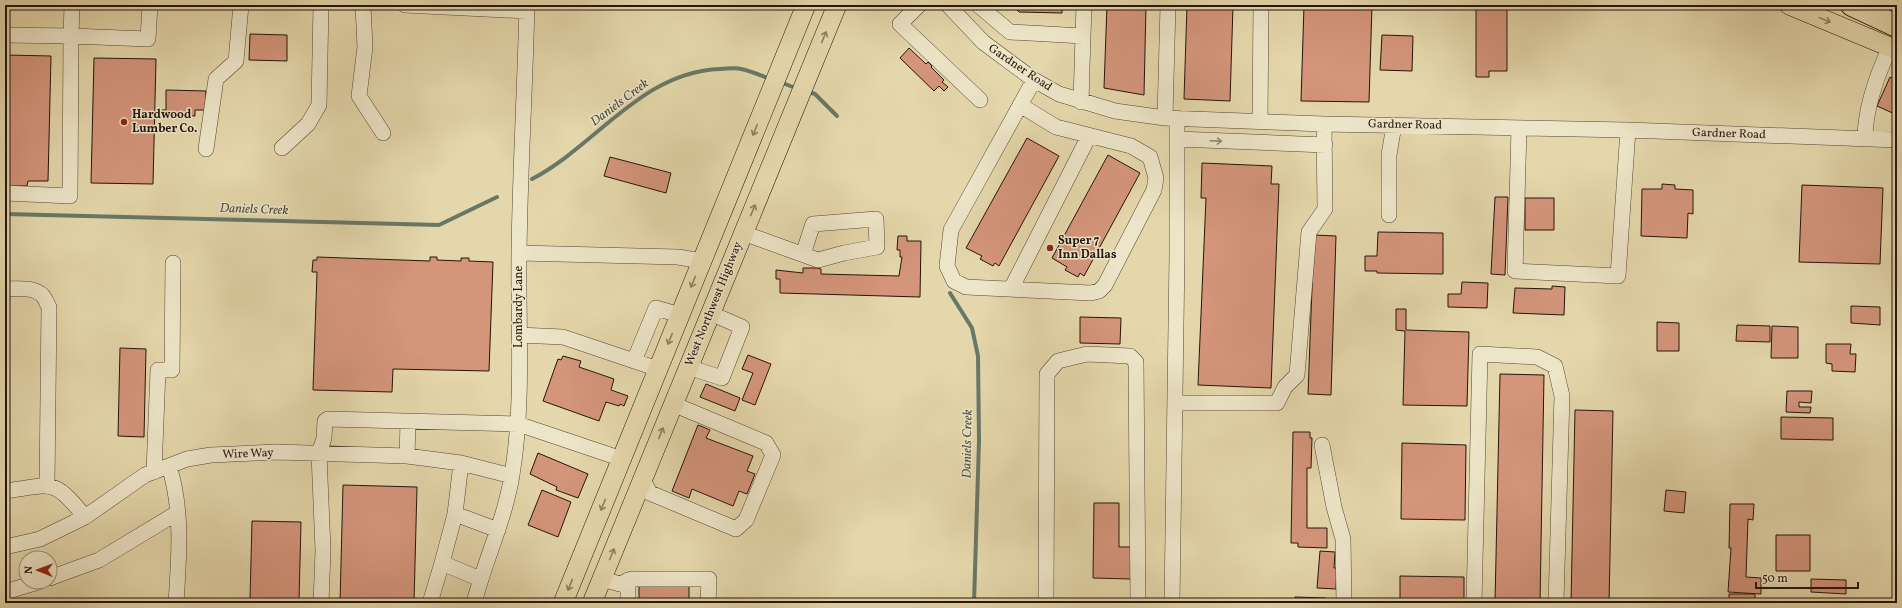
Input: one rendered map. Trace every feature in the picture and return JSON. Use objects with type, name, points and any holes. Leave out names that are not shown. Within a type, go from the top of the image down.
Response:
[{"type":"highway","points":[[1852,5],[1897,26]]},
{"type":"main road","points":[[563,603],[806,5]]},
{"type":"main road","name":"West Northwest Highway","points":[[592,603],[837,5]]},
{"type":"main road","points":[[1789,5],[1893,48]]},
{"type":"main road","points":[[682,309],[710,313]]},
{"type":"main road","points":[[620,464],[642,478]]},
{"type":"street","points":[[5,193],[70,196],[72,5]]},
{"type":"street","points":[[5,35],[148,39],[150,5]]},
{"type":"street","points":[[206,149],[216,79],[236,60],[241,5]]},
{"type":"street","points":[[282,148],[308,124],[319,105],[321,5]]},
{"type":"street","points":[[363,5],[366,47],[359,96],[383,132]]},
{"type":"street","points":[[405,5],[527,8]]},
{"type":"street","points":[[919,5],[900,24],[980,100]]},
{"type":"street","name":"Gardner Road","points":[[948,5],[982,42],[1034,80],[1059,94],[1081,102],[1115,111],[1171,118],[1260,120],[1324,124],[1628,130],[1897,140]]},
{"type":"street","points":[[978,5],[1010,32],[1083,36]]},
{"type":"street","points":[[1081,102],[1084,5]]},
{"type":"street","points":[[1168,5],[1171,118],[1177,139],[1172,603]]},
{"type":"street","points":[[1260,5],[1260,120]]},
{"type":"street","name":"Lombardy Lane","points":[[474,603],[480,579],[498,530],[512,476],[518,424],[519,253],[527,8]]},
{"type":"street","points":[[1865,139],[1865,123],[1879,70],[1893,48]]},
{"type":"street","points":[[1020,105],[1056,128],[1131,146],[1150,157],[1156,178],[1154,190],[1105,285],[1099,292],[1091,293],[966,287],[954,281],[947,266],[951,230],[1020,105],[1034,80]]},
{"type":"street","points":[[1175,403],[1277,403],[1285,387],[1297,375],[1308,232],[1325,209],[1324,124]]},
{"type":"street","points":[[1389,216],[1389,155],[1394,125]]},
{"type":"street","points":[[1519,128],[1515,271],[1618,276],[1628,130]]},
{"type":"street","points":[[1011,289],[1089,136]]},
{"type":"street","points":[[1177,139],[1324,145]]},
{"type":"street","points":[[743,233],[818,260],[844,253],[878,247],[876,219],[813,224],[803,254]]},
{"type":"street","points":[[519,253],[678,257],[702,260]]},
{"type":"street","points":[[154,472],[158,370],[172,370],[173,263]]},
{"type":"street","points":[[5,289],[27,289],[37,292],[43,296],[49,307],[47,485]]},
{"type":"street","points":[[634,361],[656,308],[682,309]]},
{"type":"street","points":[[688,366],[722,378],[742,327],[710,313]]},
{"type":"street","points":[[519,335],[563,337],[658,369]]},
{"type":"street","points":[[1046,603],[1047,374],[1058,361],[1087,354],[1130,356],[1136,362],[1138,603]]},
{"type":"street","points":[[1474,603],[1480,354],[1537,357],[1556,366],[1562,396],[1556,603]]},
{"type":"street","points":[[642,478],[650,493],[736,529],[746,520],[773,455],[766,443],[673,404]]},
{"type":"street","points":[[321,603],[323,550],[319,454],[324,438],[326,421],[328,419],[518,424],[620,464]]},
{"type":"street","points":[[407,456],[408,422]]},
{"type":"street","points":[[1322,445],[1334,507],[1343,539],[1344,603]]},
{"type":"street","name":"Wire Way","points":[[5,547],[40,540],[85,517],[145,476],[186,459],[211,455],[276,452],[407,456],[461,464],[512,476]]},
{"type":"street","points":[[430,603],[455,514],[461,464]]},
{"type":"street","points":[[169,466],[175,486],[179,544],[176,603]]},
{"type":"street","points":[[5,492],[47,485],[55,487],[69,496],[85,517]]},
{"type":"street","points":[[58,575],[99,560],[177,513]]},
{"type":"street","points":[[455,514],[498,530]]},
{"type":"street","points":[[442,563],[480,579]]},
{"type":"street","points":[[602,579],[620,584],[632,579],[709,579],[708,603]]},
{"type":"street","points":[[628,580],[628,603]]},
{"type":"street","points":[[5,592],[18,588]]},
{"type":"building","points":[[1012,5],[1062,5],[1062,13],[1019,12]]},
{"type":"building","points":[[1107,5],[1146,5],[1144,95],[1104,88]]},
{"type":"building","points":[[1187,5],[1233,5],[1230,101],[1184,99]]},
{"type":"building","points":[[1304,5],[1372,5],[1369,102],[1301,101]]},
{"type":"building","points":[[1476,5],[1528,5],[1507,6],[1507,71],[1489,71],[1489,77],[1476,77]]},
{"type":"building","points":[[250,34],[287,35],[287,61],[249,60]]},
{"type":"building","points":[[1382,35],[1413,36],[1412,71],[1380,70]]},
{"type":"building","points":[[909,48],[926,64],[928,62],[944,80],[942,82],[948,87],[944,91],[939,86],[934,91],[900,58]]},
{"type":"building","points":[[5,55],[51,56],[48,181],[28,181],[27,186],[5,186]]},
{"type":"building","points":[[94,58],[156,59],[153,184],[91,183]]},
{"type":"building","points":[[1890,77],[1897,81],[1897,115],[1877,106]]},
{"type":"building","points":[[166,90],[206,91],[205,110],[195,110],[195,116],[162,115],[162,110],[166,110]]},
{"type":"building","points":[[1027,138],[1059,156],[999,266],[995,263],[993,266],[980,259],[982,256],[966,248]]},
{"type":"building","points":[[1108,155],[1140,173],[1084,276],[1080,273],[1078,277],[1065,270],[1067,267],[1052,258]]},
{"type":"building","points":[[610,157],[671,173],[666,193],[604,176]]},
{"type":"building","points":[[1202,163],[1272,166],[1271,184],[1279,184],[1271,388],[1198,385],[1206,198],[1201,198]]},
{"type":"building","points":[[1662,184],[1675,185],[1675,189],[1693,190],[1693,214],[1688,213],[1687,238],[1641,236],[1642,189],[1662,189]]},
{"type":"building","points":[[1802,185],[1883,188],[1880,264],[1799,262]]},
{"type":"building","points":[[1495,197],[1508,197],[1505,275],[1491,274]]},
{"type":"building","points":[[1525,198],[1554,198],[1554,230],[1525,230]]},
{"type":"building","points":[[1378,232],[1443,233],[1443,274],[1377,273],[1377,271],[1365,271],[1365,256],[1377,256]]},
{"type":"building","points":[[1314,235],[1336,236],[1331,395],[1308,394]]},
{"type":"building","points":[[898,236],[907,236],[907,241],[921,241],[920,297],[780,293],[780,279],[776,279],[776,270],[803,273],[803,268],[817,268],[821,269],[821,274],[899,276],[902,257],[900,257],[900,250],[897,250]]},
{"type":"building","points":[[317,257],[430,261],[430,257],[437,257],[437,260],[461,261],[461,258],[469,258],[469,261],[493,262],[489,371],[393,369],[392,392],[313,390],[317,272],[312,272],[313,260],[317,260]]},
{"type":"building","points":[[1462,282],[1488,283],[1487,308],[1448,307],[1448,294],[1461,294]]},
{"type":"building","points":[[1552,286],[1565,287],[1564,315],[1513,313],[1515,288],[1552,289]]},
{"type":"building","points":[[1851,306],[1880,307],[1880,325],[1851,323]]},
{"type":"building","points":[[1396,309],[1406,309],[1406,330],[1469,332],[1467,406],[1403,405],[1405,331],[1396,330]]},
{"type":"building","points":[[1080,317],[1121,318],[1120,344],[1080,343]]},
{"type":"building","points":[[1657,322],[1679,323],[1679,351],[1657,351]]},
{"type":"building","points":[[1737,325],[1770,326],[1770,342],[1736,341]]},
{"type":"building","points":[[1772,326],[1798,327],[1798,358],[1771,358]]},
{"type":"building","points":[[1826,344],[1851,344],[1850,354],[1856,354],[1855,372],[1832,371],[1832,364],[1826,363]]},
{"type":"building","points":[[120,348],[146,349],[144,437],[118,436]]},
{"type":"building","points":[[748,355],[771,364],[755,405],[742,400],[753,373],[742,369]]},
{"type":"building","points":[[563,356],[581,361],[579,367],[614,379],[611,390],[628,396],[624,406],[606,402],[599,421],[543,401],[558,359],[561,360]]},
{"type":"building","points":[[1500,374],[1544,375],[1540,603],[1495,603]]},
{"type":"building","points":[[706,384],[740,398],[735,411],[700,397]]},
{"type":"building","points":[[1787,391],[1812,391],[1811,403],[1799,402],[1799,407],[1811,407],[1810,413],[1786,412]]},
{"type":"building","points":[[1575,410],[1613,411],[1609,603],[1571,603]]},
{"type":"building","points":[[1781,417],[1833,418],[1833,440],[1781,439]]},
{"type":"building","points":[[698,425],[710,430],[706,438],[753,456],[747,471],[755,474],[747,494],[739,491],[733,506],[692,489],[689,498],[672,491]]},
{"type":"building","points":[[1293,432],[1310,432],[1310,438],[1312,438],[1311,468],[1307,468],[1307,528],[1327,528],[1327,548],[1298,547],[1298,543],[1291,543]]},
{"type":"building","points":[[1402,443],[1466,445],[1465,520],[1401,519]]},
{"type":"building","points":[[538,453],[588,474],[578,498],[556,490],[557,487],[530,474]]},
{"type":"building","points":[[343,485],[417,487],[414,603],[340,603]]},
{"type":"building","points":[[542,490],[571,502],[558,537],[528,525]]},
{"type":"building","points":[[1666,490],[1686,492],[1684,513],[1664,511]]},
{"type":"building","points":[[1094,503],[1119,503],[1119,547],[1131,547],[1131,579],[1093,578]]},
{"type":"building","points":[[1730,504],[1754,504],[1753,520],[1748,519],[1746,577],[1761,578],[1761,594],[1728,592],[1731,548],[1729,548]]},
{"type":"building","points":[[252,521],[301,522],[299,601],[250,599]]},
{"type":"building","points":[[1776,535],[1810,535],[1810,571],[1776,571]]},
{"type":"building","points":[[1320,551],[1335,552],[1334,568],[1337,568],[1336,589],[1317,588]]},
{"type":"building","points":[[1400,576],[1464,577],[1464,603],[1400,603]]},
{"type":"building","points":[[1811,579],[1846,580],[1846,594],[1811,592]]},
{"type":"building","points":[[639,586],[689,586],[689,603],[639,603]]},
{"type":"building","points":[[1729,594],[1755,594],[1755,603],[1729,603]]},
{"type":"building","points":[[1295,597],[1326,598],[1326,603],[1295,603]]},
{"type":"waterway","name":"Daniels Creek","points":[[532,179],[556,165],[643,96],[666,83],[692,73],[733,68],[739,68],[770,79]]},
{"type":"waterway","name":"Daniels Creek","points":[[780,82],[798,89]]},
{"type":"waterway","name":"Daniels Creek","points":[[806,91],[815,94],[837,116]]},
{"type":"waterway","name":"Daniels Creek","points":[[5,214],[439,225],[497,197]]},
{"type":"waterway","name":"Daniels Creek","points":[[950,293],[972,328],[978,356],[979,441],[974,603]]},
{"type":"place","name":"Hardwood Lumber Co.","points":[[124,122]]},
{"type":"place","name":"Super 7 Inn Dallas","points":[[1050,248]]}]
